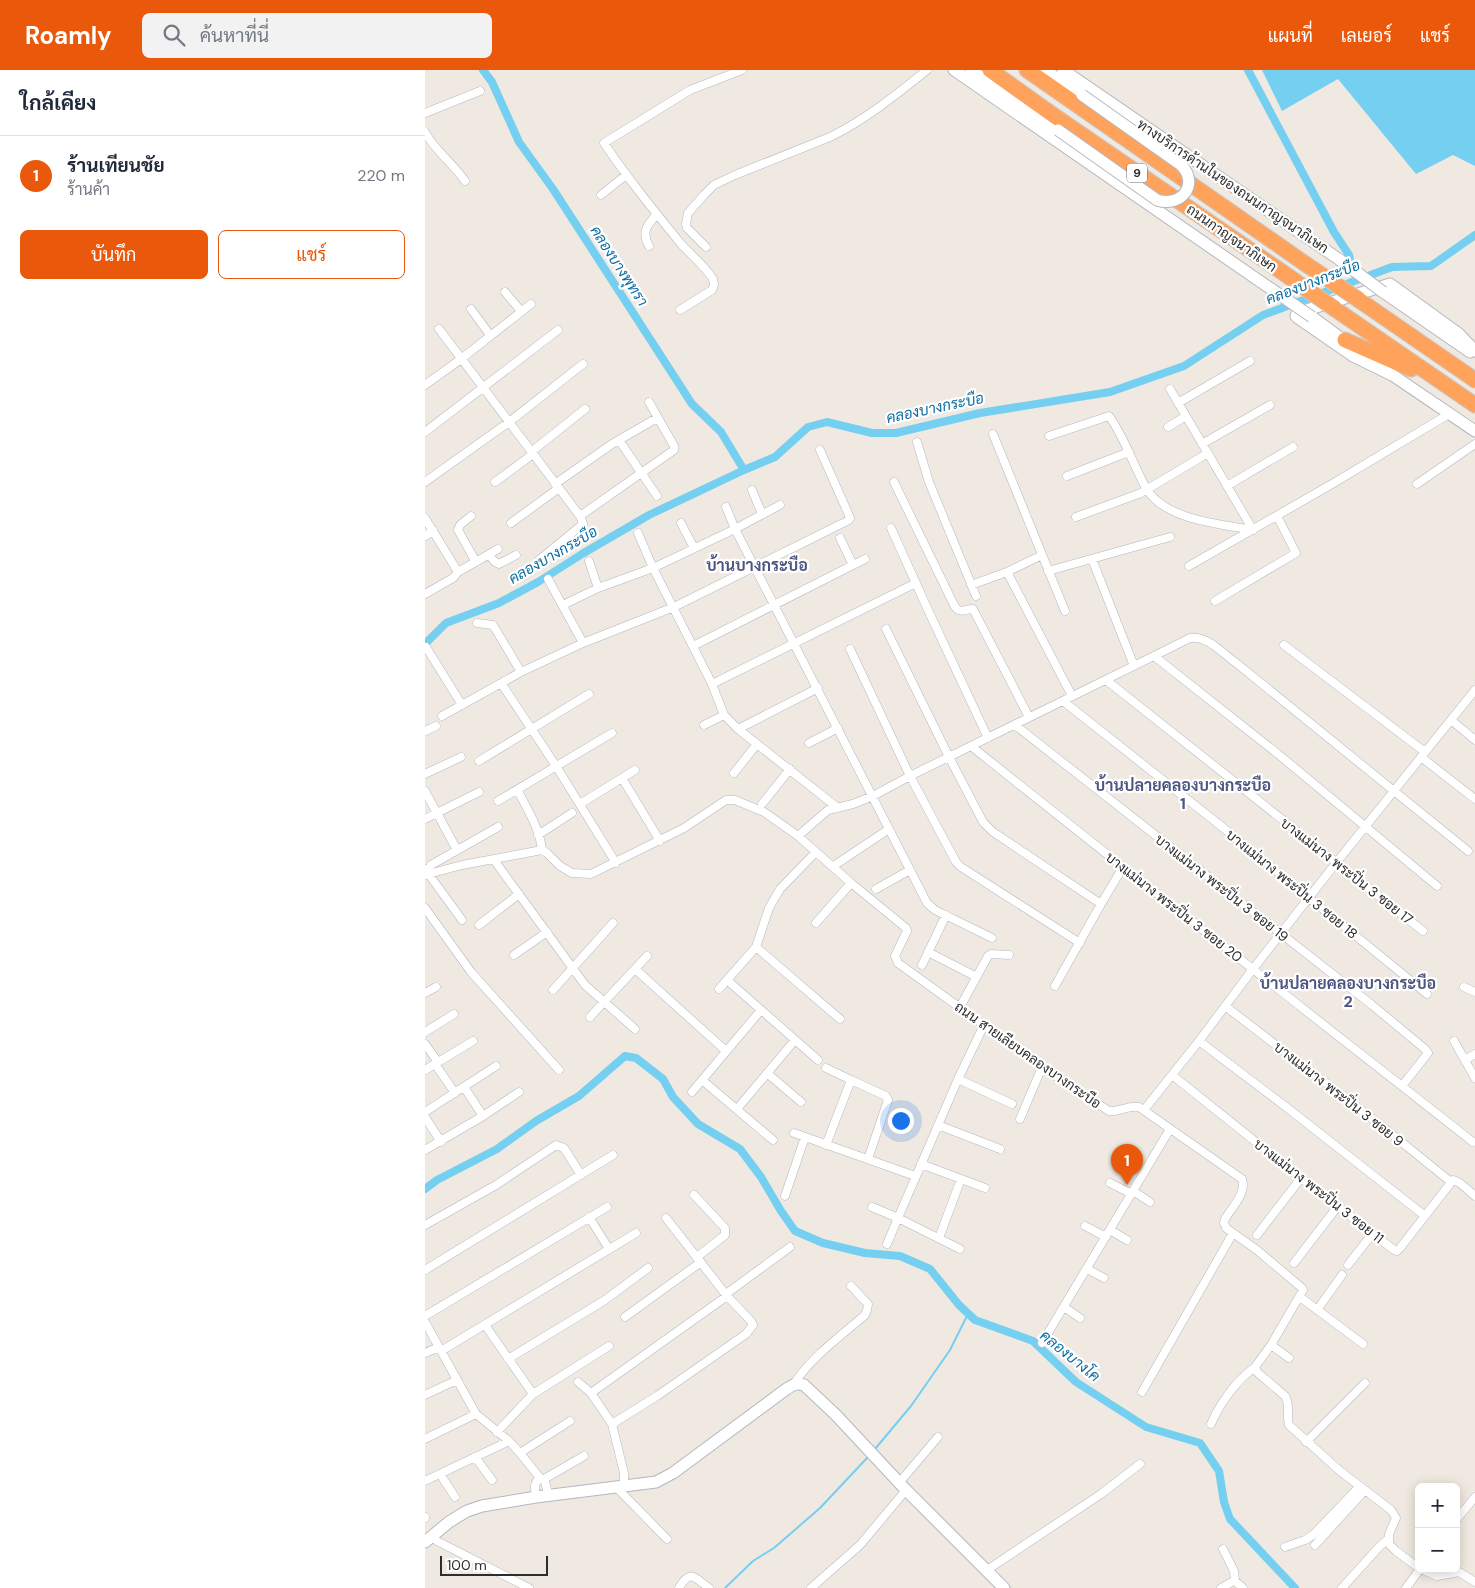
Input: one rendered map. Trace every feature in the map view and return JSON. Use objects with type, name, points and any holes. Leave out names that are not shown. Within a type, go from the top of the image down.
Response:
[{"type":"highway","name":"ถนนกาญจนาภิเษก","points":[[990,70],[1475,406]]},
{"type":"highway","name":"ถนนกาญจนาภิเษก","points":[[1027,70],[1475,380]]},
{"type":"highway","points":[[1345,340],[1442,383]]},
{"type":"main road","points":[[955,70],[1475,431]]},
{"type":"main road","points":[[971,70],[1157,200],[1169,203],[1184,194],[1189,185],[1189,179],[1181,164],[1045,70]]},
{"type":"main road","name":"ทางบริการด้านในของถนนกาญจนาภิเษก","points":[[1063,70],[1340,260],[1383,292],[1474,350]]},
{"type":"main road","points":[[1392,375],[1345,352],[1298,318],[1297,313],[1391,284],[1459,334],[1474,350]]},
{"type":"main road","points":[[429,1539],[449,1522],[467,1511],[482,1506],[656,1482],[673,1473],[794,1384],[804,1385],[835,1414],[903,1487],[1004,1588]]},
{"type":"street","points":[[680,310],[712,290],[714,285],[713,279],[657,214],[626,175],[604,143],[691,90],[742,70]]},
{"type":"street","points":[[706,247],[687,228],[686,221],[687,214],[695,203],[714,185],[830,138],[849,128],[927,70]]},
{"type":"street","points":[[425,113],[480,91]]},
{"type":"street","points":[[425,132],[435,148],[457,169],[465,181]]},
{"type":"street","points":[[601,195],[626,175]]},
{"type":"street","points":[[649,246],[645,238],[645,230],[657,214]]},
{"type":"street","points":[[505,292],[521,311]]},
{"type":"street","points":[[426,382],[461,359],[531,304]]},
{"type":"street","points":[[471,310],[490,335]]},
{"type":"street","points":[[439,329],[580,516],[583,524],[539,560]]},
{"type":"street","points":[[425,432],[558,330]]},
{"type":"street","points":[[1178,403],[1250,361]]},
{"type":"street","points":[[425,482],[509,422],[583,364]]},
{"type":"street","points":[[1170,389],[1253,530]]},
{"type":"street","points":[[580,516],[674,450],[674,446],[649,402]]},
{"type":"street","points":[[1202,444],[1270,405]]},
{"type":"street","points":[[495,482],[585,409]]},
{"type":"street","points":[[1189,566],[1449,414]]},
{"type":"street","points":[[1049,436],[1109,416],[1147,489],[1159,502],[1185,516],[1253,530]]},
{"type":"street","points":[[1167,427],[1186,416]]},
{"type":"street","points":[[511,523],[619,440],[657,418]]},
{"type":"street","points":[[993,434],[1065,611]]},
{"type":"street","points":[[619,440],[657,496]]},
{"type":"street","points":[[917,442],[929,482],[976,596]]},
{"type":"street","points":[[1417,484],[1475,444]]},
{"type":"street","points":[[1227,486],[1293,447]]},
{"type":"street","points":[[442,716],[521,672],[583,643],[674,607],[846,522],[850,518],[820,450]]},
{"type":"street","points":[[1067,476],[1129,452]]},
{"type":"street","points":[[1076,517],[1141,493],[1208,453]]},
{"type":"street","points":[[895,482],[955,607],[962,612],[973,609],[1029,717]]},
{"type":"street","points":[[752,490],[762,514]]},
{"type":"street","points":[[563,605],[598,588],[653,568],[735,529],[780,505]]},
{"type":"street","points":[[726,507],[735,529],[910,870],[931,907],[992,938]]},
{"type":"street","points":[[471,516],[460,525],[458,530],[476,562]]},
{"type":"street","points":[[1215,601],[1296,553],[1277,516]]},
{"type":"street","points":[[425,518],[458,572]]},
{"type":"street","points":[[681,523],[694,548]]},
{"type":"street","points":[[891,528],[988,738]]},
{"type":"street","points":[[425,536],[433,530]]},
{"type":"street","points":[[638,533],[653,568],[712,684],[724,715],[738,729],[838,808]]},
{"type":"street","points":[[840,538],[853,565]]},
{"type":"street","points":[[1048,571],[1170,538]]},
{"type":"street","points":[[425,594],[498,549]]},
{"type":"street","points":[[489,555],[499,564],[516,555]]},
{"type":"street","points":[[971,585],[1007,572],[1042,555]]},
{"type":"street","points":[[1092,558],[1134,666]]},
{"type":"street","points":[[693,646],[865,559]]},
{"type":"street","points":[[589,561],[598,588]]},
{"type":"street","points":[[1007,572],[1072,696]]},
{"type":"street","points":[[549,579],[583,643]]},
{"type":"street","points":[[712,684],[915,583]]},
{"type":"street","points":[[477,622],[493,624],[521,672]]},
{"type":"street","points":[[886,629],[983,822],[988,828],[1101,904]]},
{"type":"street","points":[[798,836],[829,810],[853,804],[873,796],[1029,717],[1190,638],[1197,637],[1205,640],[1235,662],[1468,851]]},
{"type":"street","points":[[1285,645],[1423,754],[1475,799]]},
{"type":"street","points":[[426,647],[462,705]]},
{"type":"street","points":[[850,649],[910,776],[956,862],[1080,943]]},
{"type":"street","points":[[1154,656],[1278,754],[1437,886]]},
{"type":"street","name":"บางแม่นาง พระปิ่น 3 ซอย 17","points":[[1106,680],[1423,931]]},
{"type":"street","points":[[501,683],[557,766],[616,862]]},
{"type":"street","points":[[738,729],[818,688]]},
{"type":"street","points":[[1211,1424],[1215,1413],[1226,1398],[1247,1373],[1255,1367],[1271,1345],[1303,1292],[1302,1288],[1257,1250],[1226,1228],[1225,1219],[1243,1192],[1242,1180],[1144,1110],[1173,1076],[1336,863],[1475,690]]},
{"type":"street","points":[[479,761],[589,694]]},
{"type":"street","name":"บางแม่นาง พระปิ่น 3 ซอย 18","points":[[1063,701],[1221,826],[1427,994]]},
{"type":"street","points":[[704,726],[724,715]]},
{"type":"street","points":[[1451,720],[1475,740]]},
{"type":"street","name":"บางแม่นาง พระปิ่น 3 ซอย 19","points":[[1015,725],[1372,1005],[1425,1049],[1428,1052],[1402,1086]]},
{"type":"street","points":[[425,731],[436,726]]},
{"type":"street","points":[[809,743],[838,728]]},
{"type":"street","points":[[498,801],[612,732]]},
{"type":"street","points":[[734,774],[757,744]]},
{"type":"street","name":"บางแม่นาง พระปิ่น 3 ซอย 20","points":[[971,746],[1473,1142]]},
{"type":"street","points":[[425,774],[461,757]]},
{"type":"street","points":[[762,804],[790,769]]},
{"type":"street","points":[[580,804],[635,770]]},
{"type":"street","points":[[622,778],[660,841]]},
{"type":"street","points":[[427,870],[494,860],[542,850],[532,819],[518,790]]},
{"type":"street","points":[[425,791],[457,850]]},
{"type":"street","points":[[425,819],[479,792]]},
{"type":"street","name":"ถนน สายเลียบคลองบางกระบือ","points":[[542,850],[560,866],[572,873],[591,874],[684,828],[726,800],[731,800],[764,812],[798,836],[906,928],[907,931],[895,956],[898,963],[1042,1067],[1109,1111],[1114,1112],[1132,1106],[1144,1110]]},
{"type":"street","points":[[538,834],[572,813]]},
{"type":"street","points":[[427,870],[457,850],[498,828]]},
{"type":"street","points":[[835,865],[889,829]]},
{"type":"street","points":[[719,989],[756,947],[769,908],[780,889],[815,852]]},
{"type":"street","points":[[494,860],[585,985],[635,1030]]},
{"type":"street","points":[[1055,986],[1123,867]]},
{"type":"street","points":[[427,870],[462,920]]},
{"type":"street","points":[[876,889],[910,870]]},
{"type":"street","points":[[816,923],[851,883]]},
{"type":"street","points":[[479,925],[519,894]]},
{"type":"street","points":[[425,908],[471,972],[559,1070]]},
{"type":"street","points":[[922,964],[946,915]]},
{"type":"street","points":[[553,990],[613,923]]},
{"type":"street","points":[[514,955],[547,932]]},
{"type":"street","points":[[756,947],[840,1019]]},
{"type":"street","points":[[928,952],[973,975]]},
{"type":"street","points":[[960,1007],[988,956],[991,954],[1009,955]]},
{"type":"street","points":[[590,1017],[647,956]]},
{"type":"street","points":[[635,969],[727,1051]]},
{"type":"street","points":[[727,980],[819,1060]]},
{"type":"street","points":[[425,993],[436,987]]},
{"type":"street","points":[[1464,987],[1475,992]]},
{"type":"street","name":"บางแม่นาง พระปิ่น 3 ซอย 9","points":[[1225,1006],[1378,1123],[1451,1182]]},
{"type":"street","points":[[692,1092],[761,1010]]},
{"type":"street","points":[[425,1032],[454,1014]]},
{"type":"street","points":[[887,1244],[937,1125],[985,1025]]},
{"type":"street","points":[[737,1109],[795,1040]]},
{"type":"street","points":[[425,1070],[473,1041]]},
{"type":"street","points":[[1199,1041],[1425,1216]]},
{"type":"street","points":[[1454,1041],[1475,1078]]},
{"type":"street","points":[[425,1044],[455,1093]]},
{"type":"street","points":[[1465,1060],[1475,1054]]},
{"type":"street","points":[[425,1112],[496,1066]]},
{"type":"street","points":[[1020,1119],[1042,1067]]},
{"type":"street","points":[[826,1068],[886,1096],[887,1100],[867,1159]]},
{"type":"street","points":[[767,1073],[801,1102]]},
{"type":"street","name":"บางแม่นาง พระปิ่น 3 ซอย 11","points":[[1173,1076],[1393,1250],[1397,1251],[1451,1182]]},
{"type":"street","points":[[958,1079],[1012,1104]]},
{"type":"street","points":[[702,1080],[773,1140]]},
{"type":"street","points":[[826,1145],[851,1080]]},
{"type":"street","points":[[464,1087],[483,1116]]},
{"type":"street","points":[[425,1150],[441,1142],[519,1092]]},
{"type":"street","points":[[425,1116],[441,1142]]},
{"type":"street","points":[[937,1125],[1001,1149]]},
{"type":"street","points":[[1042,1343],[1170,1129]]},
{"type":"street","points":[[793,1133],[915,1176]]},
{"type":"street","points":[[785,1196],[805,1137]]},
{"type":"street","points":[[425,1225],[496,1184],[556,1145],[564,1148],[581,1175]]},
{"type":"street","points":[[425,1270],[613,1156]]},
{"type":"street","points":[[921,1164],[985,1188]]},
{"type":"street","points":[[1257,1235],[1301,1178]]},
{"type":"street","points":[[939,1238],[961,1179]]},
{"type":"street","points":[[1451,1182],[1453,1180],[1456,1181],[1475,1196]]},
{"type":"street","points":[[1110,1183],[1150,1202]]},
{"type":"street","points":[[625,1317],[699,1260],[725,1235],[725,1228],[694,1195]]},
{"type":"street","points":[[1295,1262],[1338,1206]]},
{"type":"street","points":[[425,1316],[607,1207]]},
{"type":"street","points":[[872,1207],[960,1249]]},
{"type":"street","points":[[589,1217],[609,1249]]},
{"type":"street","points":[[612,1424],[657,1396],[753,1326],[751,1321],[726,1295],[666,1218]]},
{"type":"street","points":[[1085,1226],[1106,1237]]},
{"type":"street","points":[[1110,1230],[1127,1240]]},
{"type":"street","points":[[425,1353],[440,1349],[485,1325],[636,1233]]},
{"type":"street","points":[[1142,1392],[1233,1233]]},
{"type":"street","points":[[1349,1265],[1373,1233]]},
{"type":"street","points":[[591,1393],[790,1247]]},
{"type":"street","points":[[509,1359],[605,1300],[648,1268]]},
{"type":"street","points":[[1087,1269],[1104,1278]]},
{"type":"street","points":[[1317,1310],[1342,1275]]},
{"type":"street","points":[[794,1384],[814,1360],[865,1315],[868,1304],[851,1286]]},
{"type":"street","points":[[1300,1297],[1363,1344]]},
{"type":"street","points":[[1064,1307],[1080,1318]]},
{"type":"street","points":[[425,1322],[476,1414],[521,1452],[542,1478],[549,1496]]},
{"type":"street","points":[[485,1325],[533,1394]]},
{"type":"street","points":[[1271,1345],[1289,1358]]},
{"type":"street","points":[[497,1432],[533,1394],[609,1346]]},
{"type":"street","points":[[1255,1367],[1257,1372],[1285,1396],[1289,1425],[1306,1442],[1394,1514],[1395,1518],[1388,1539],[1342,1588]]},
{"type":"street","points":[[425,1396],[457,1380]]},
{"type":"street","points":[[578,1382],[591,1393],[612,1424],[623,1473],[620,1487],[667,1539]]},
{"type":"street","points":[[1306,1442],[1365,1383]]},
{"type":"street","points":[[425,1439],[476,1414]]},
{"type":"street","points":[[521,1452],[569,1422]]},
{"type":"street","points":[[811,1588],[860,1545],[939,1438]]},
{"type":"street","points":[[425,1481],[509,1441]]},
{"type":"street","points":[[537,1497],[536,1481],[584,1456]]},
{"type":"street","points":[[475,1458],[492,1480]]},
{"type":"street","points":[[987,1570],[1101,1494],[1140,1464]]},
{"type":"street","points":[[440,1474],[455,1496]]},
{"type":"street","points":[[1315,1545],[1363,1488]]},
{"type":"street","points":[[1285,1546],[1305,1540],[1313,1535],[1363,1488]]},
{"type":"street","points":[[1460,1515],[1475,1497]]},
{"type":"street","points":[[429,1539],[437,1541],[529,1588]]},
{"type":"street","points":[[1388,1539],[1391,1548],[1415,1565]]},
{"type":"street","points":[[1223,1549],[1234,1571],[1235,1581],[1243,1588]]},
{"type":"street","points":[[1407,1588],[1417,1573]]},
{"type":"street","points":[[1430,1573],[1437,1576],[1454,1573]]},
{"type":"street","points":[[1460,1573],[1475,1582]]},
{"type":"street","points":[[679,1588],[685,1578],[689,1576],[709,1588]]},
{"type":"street","points":[[1221,1588],[1235,1581]]},
{"type":"water","points":[[1262,70],[1475,70],[1475,166],[1453,155],[1416,174],[1338,79],[1282,111]]},
{"type":"waterway","name":"คลองบางพุทรา","points":[[483,70],[492,82],[519,142],[553,189],[692,404],[721,432],[744,470]]},
{"type":"waterway","points":[[1248,70],[1334,232],[1349,255],[1352,269]]},
{"type":"waterway","name":"คลองบางกระบือ","points":[[425,644],[446,623],[499,603],[538,582],[649,515],[775,457],[808,427],[827,422],[872,433],[896,433],[980,413],[1110,392],[1184,366],[1263,315],[1392,267],[1431,266],[1475,235]]},
{"type":"waterway","name":"คลองบางโค","points":[[425,1189],[437,1180],[497,1149],[536,1121],[579,1096],[625,1056],[636,1058],[663,1079],[673,1097],[698,1124],[740,1149],[761,1177],[795,1231],[823,1243],[865,1253],[900,1256],[930,1269],[959,1305],[975,1320],[1033,1341],[1076,1382],[1146,1427],[1200,1443],[1219,1471],[1224,1502],[1230,1519],[1295,1588]]},
{"type":"waterway","points":[[875,1449],[911,1406],[950,1350],[968,1314]]},
{"type":"waterway","points":[[725,1588],[753,1561],[774,1548],[820,1508],[868,1457]]},
{"type":"place","name":"ร้านเทียนชัย","points":[[1127,1185]]},
{"type":"district","name":"บ้านบางกระบือ","points":[[757,565]]},
{"type":"district","name":"บ้านปลายคลองบางกระบือ 1","points":[[1183,794]]},
{"type":"district","name":"บ้านปลายคลองบางกระบือ 2","points":[[1348,992]]}]
